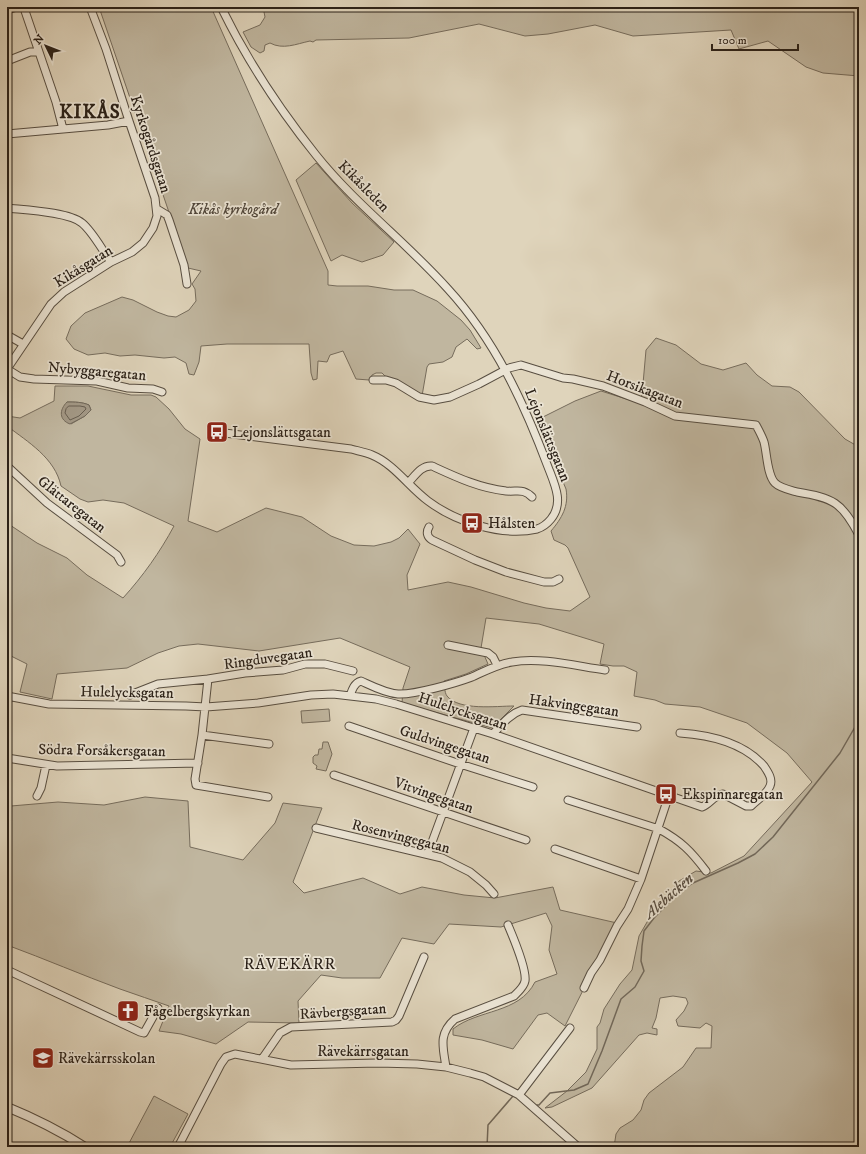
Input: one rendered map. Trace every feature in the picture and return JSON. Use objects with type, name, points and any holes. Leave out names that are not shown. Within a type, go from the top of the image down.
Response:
[{"type":"street","points":[[7,10],[17,7]]},
{"type":"street","points":[[22,7],[24,8],[31,26],[56,102],[63,129]]},
{"type":"street","name":"Kyrkogårdsgatan","points":[[90,7],[106,49],[155,198],[156,209],[167,215],[184,265],[187,284]]},
{"type":"street","name":"Kikåsleden","points":[[221,7],[273,98],[317,157],[358,201],[430,269],[450,291],[481,331],[506,370]]},
{"type":"street","points":[[7,61],[30,52],[39,52]]},
{"type":"street","points":[[7,134],[108,125],[129,121]]},
{"type":"street","points":[[7,208],[74,218],[86,227],[111,262]]},
{"type":"street","name":"Kikåsgatan","points":[[7,369],[23,344],[58,296],[111,262],[132,252],[143,243],[153,228],[157,216],[156,209]]},
{"type":"street","points":[[7,335],[23,344]]},
{"type":"street","name":"Horsikagatan","points":[[506,370],[515,365],[521,365],[563,378],[603,386],[645,402],[675,416],[756,425],[763,440],[770,474],[774,482],[778,486],[829,499],[850,517],[859,534]]},
{"type":"street","name":"Nybyggaregatan","points":[[7,369],[20,377],[34,379],[97,381],[128,388],[153,389],[162,392]]},
{"type":"street","points":[[373,380],[391,382],[419,397],[434,400],[450,397],[506,370]]},
{"type":"street","name":"Lejonslättsgatan","points":[[225,433],[340,448],[371,455],[390,467],[427,500],[441,510],[464,521],[497,529],[537,529],[545,526],[550,521],[558,505],[556,489],[526,412],[506,370]]},
{"type":"street","points":[[408,483],[423,468],[430,465],[470,483],[490,488],[526,491],[532,497]]},
{"type":"street","name":"Glättaregatan","points":[[7,466],[47,503],[117,555],[121,562]]},
{"type":"street","points":[[429,527],[427,533],[432,540],[479,562],[506,572],[538,581],[550,582],[559,579]]},
{"type":"street","points":[[448,645],[488,653],[493,657],[497,665]]},
{"type":"street","points":[[350,696],[353,687],[360,681],[397,694],[408,694],[468,678],[497,665],[512,662],[534,660],[606,670]]},
{"type":"street","name":"Ringduvegatan","points":[[130,695],[158,684],[208,679],[245,673],[283,670],[306,664],[325,664],[353,671]]},
{"type":"street","points":[[208,679],[206,707],[195,779],[196,785],[268,797]]},
{"type":"street","name":"Hulelycksgatan","points":[[7,697],[49,704],[206,707],[258,703],[311,695],[333,694],[376,699],[493,734],[702,807],[707,805],[720,794],[723,794],[746,806],[751,806],[770,787],[771,781],[768,771],[759,761],[738,746],[712,737],[680,733]]},
{"type":"street","name":"Hakvingegatan","points":[[493,734],[505,720],[516,712],[522,710],[637,727]]},
{"type":"street","name":"Guldvingegatan","points":[[349,726],[533,787]]},
{"type":"street","points":[[428,853],[442,811],[474,728]]},
{"type":"street","points":[[202,735],[269,744]]},
{"type":"street","name":"Södra Forsåkersgatan","points":[[7,758],[46,765],[84,766],[198,763]]},
{"type":"street","points":[[37,796],[41,788],[46,765]]},
{"type":"street","name":"Vitvingegatan","points":[[334,775],[526,840]]},
{"type":"street","points":[[584,988],[617,926],[628,909],[641,879],[669,795]]},
{"type":"street","points":[[568,800],[659,828],[683,844],[693,853],[706,871]]},
{"type":"street","name":"Rosenvingegatan","points":[[316,828],[428,853],[442,858],[464,868],[486,885],[494,894]]},
{"type":"street","points":[[555,849],[641,879]]},
{"type":"street","points":[[446,1067],[443,1035],[449,1024],[455,1019],[514,996],[524,983],[525,972],[508,925]]},
{"type":"street","name":"Rävbergsgatan","points":[[262,1059],[280,1033],[291,1027],[392,1022],[396,1020],[424,958]]},
{"type":"street","points":[[7,970],[140,1032],[144,1033],[158,1008]]},
{"type":"street","points":[[519,1095],[570,1028]]},
{"type":"street","name":"Rävekärrsgatan","points":[[178,1147],[221,1064],[226,1057],[235,1054],[291,1065],[378,1063],[417,1064],[446,1067],[484,1077],[519,1095],[578,1147]]},
{"type":"street","points":[[7,1107],[35,1119],[85,1147]]},
{"type":"green space","name":"Kikås kyrkogård","points":[[99,7],[211,7],[328,271],[328,285],[368,286],[394,290],[413,290],[437,301],[461,320],[470,330],[481,348],[477,349],[467,339],[456,347],[452,357],[443,362],[429,364],[427,367],[422,396],[382,373],[372,375],[369,380],[356,379],[343,351],[330,355],[327,362],[318,361],[317,379],[313,380],[311,373],[309,344],[227,344],[201,346],[199,362],[194,375],[189,374],[186,363],[175,357],[164,358],[135,355],[120,356],[105,353],[88,355],[74,349],[66,339],[71,326],[85,313],[122,297],[133,300],[168,316],[176,317],[189,310],[196,301],[195,289],[192,284],[201,271],[188,268]]},
{"type":"green space","points":[[263,7],[859,7],[859,76],[823,73],[806,67],[768,41],[739,49],[731,30],[633,36],[595,25],[548,34],[525,36],[479,24],[409,38],[316,40],[313,42],[310,41],[285,46],[270,43],[265,45],[264,51],[260,53],[251,47],[243,32],[260,25],[265,17]]},
{"type":"green space","points":[[316,163],[352,203],[394,242],[383,255],[362,262],[342,255],[331,261],[296,180]]},
{"type":"green space","points":[[656,338],[676,345],[701,364],[723,370],[746,363],[757,375],[772,386],[790,387],[799,392],[845,439],[859,447],[859,1147],[614,1147],[616,1134],[620,1128],[633,1120],[641,1110],[644,1100],[649,1093],[683,1067],[696,1048],[711,1048],[712,1026],[706,1023],[700,1028],[678,1026],[676,1020],[684,1011],[688,1003],[686,998],[673,996],[660,998],[656,1018],[652,1028],[657,1029],[657,1035],[647,1033],[639,1035],[592,1088],[552,1107],[545,1108],[567,1091],[586,1072],[597,1049],[597,1027],[600,1023],[604,1009],[620,984],[632,970],[639,936],[650,917],[679,881],[696,871],[711,873],[744,856],[812,782],[787,753],[747,723],[700,707],[665,704],[655,700],[634,696],[637,672],[624,666],[600,664],[604,644],[539,624],[486,618],[481,648],[488,664],[466,674],[444,681],[447,696],[460,704],[478,707],[514,706],[492,728],[402,703],[403,688],[410,667],[340,638],[259,651],[198,644],[179,646],[158,653],[127,668],[57,674],[52,699],[20,692],[27,664],[7,654],[7,523],[37,543],[67,558],[87,575],[123,598],[151,564],[174,526],[124,503],[103,500],[88,502],[80,499],[61,486],[53,467],[40,452],[7,426],[7,416],[20,418],[54,401],[55,386],[88,386],[131,395],[151,395],[156,397],[169,409],[185,429],[200,439],[188,521],[217,532],[266,508],[302,517],[331,536],[354,545],[374,546],[391,542],[399,538],[408,529],[420,544],[407,575],[408,590],[448,582],[471,587],[524,603],[570,611],[590,597],[568,548],[554,540],[551,531],[564,512],[567,495],[566,489],[537,420],[575,401],[601,391],[636,402],[642,395],[646,350]],"holes":[[[67,402],[89,405],[91,410],[85,416],[71,424]]]},
{"type":"green space","points":[[329,709],[330,721],[302,723],[301,711]]},
{"type":"green space","points":[[323,742],[328,742],[332,754],[326,771],[316,769],[317,766],[313,763],[313,757],[318,755],[319,749],[322,749]]},
{"type":"green space","points":[[145,797],[188,801],[190,847],[243,860],[275,823],[283,803],[322,808],[293,882],[304,893],[363,878],[400,894],[422,887],[464,895],[495,898],[553,887],[560,910],[617,923],[565,1026],[547,1013],[538,1015],[513,1049],[482,1040],[453,1035],[453,1029],[474,1018],[509,1006],[528,992],[535,982],[557,974],[549,950],[552,926],[546,913],[501,927],[449,924],[434,944],[402,938],[380,978],[342,978],[321,975],[298,1001],[299,1023],[248,1022],[216,1044],[181,1034],[159,1031],[169,1006],[106,984],[7,945],[7,810],[11,806],[58,802],[104,805]]},
{"type":"green space","points":[[154,1096],[188,1114],[170,1147],[127,1147]]},
{"type":"water","points":[[67,402],[78,402],[89,405],[91,410],[85,416],[70,424],[64,420],[61,414],[64,405]]},
{"type":"waterway","name":"Alebäcken","points":[[537,1105],[539,1105],[550,1093],[574,1090],[588,1084],[621,999],[635,987],[644,971],[641,961],[644,931],[654,918],[677,894],[693,883],[755,854],[773,837],[840,753],[859,720]]},
{"type":"waterway","name":"Alebäcken","points":[[487,1147],[488,1125],[513,1096]]},
{"type":"place","name":"Lejonslättsgatan","points":[[217,432]]},
{"type":"place","name":"Hålsten","points":[[472,523]]},
{"type":"place","name":"Ekspinnaregatan","points":[[666,794]]},
{"type":"place","name":"Fågelbergskyrkan","points":[[128,1011]]},
{"type":"place","name":"Rävekärrsskolan","points":[[43,1058]]},
{"type":"district","name":"KIKÅS","points":[[90,111]]},
{"type":"district","name":"RÄVEKÄRR","points":[[290,963]]}]
